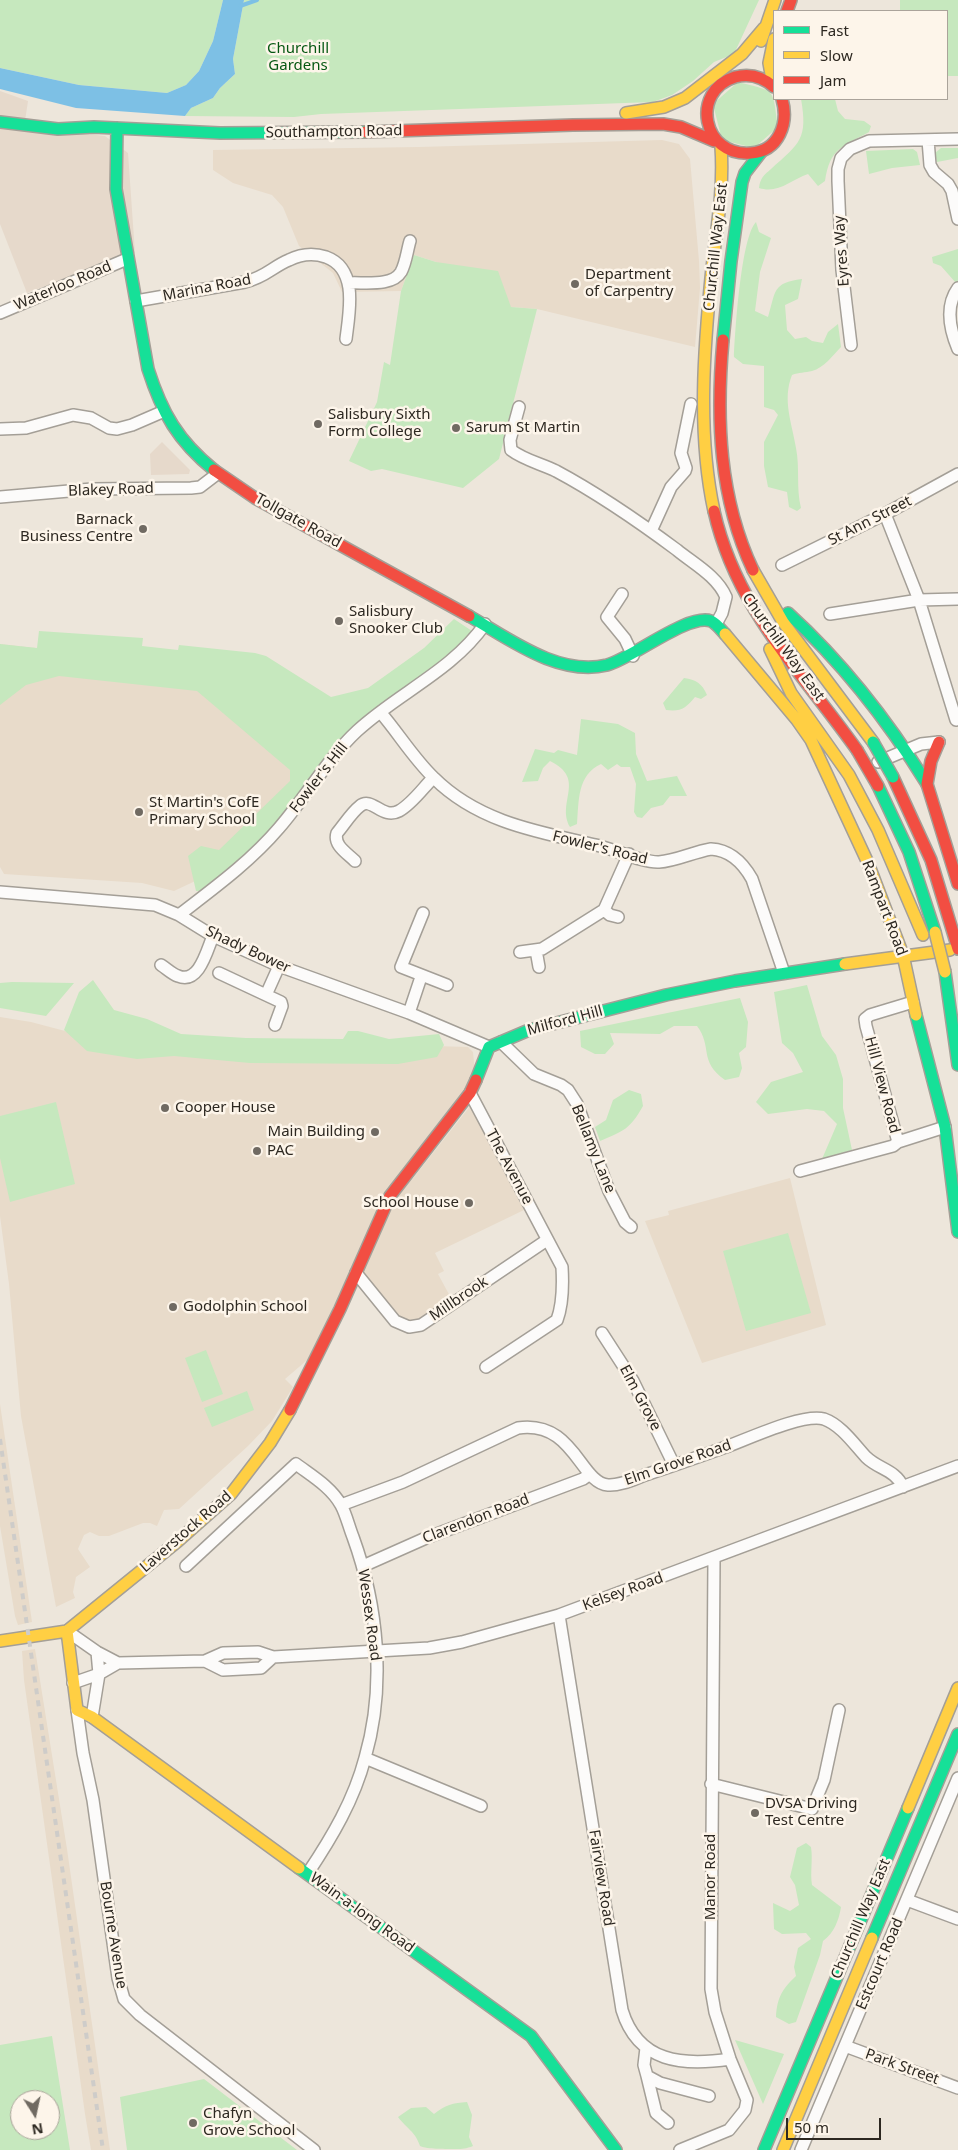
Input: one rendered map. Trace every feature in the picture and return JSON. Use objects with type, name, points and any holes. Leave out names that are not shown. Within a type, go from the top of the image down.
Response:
[{"type":"main road","name":"Southampton Road","points":[[573,125],[605,117],[660,116],[683,109],[711,94],[729,79],[758,47],[775,0]]},
{"type":"main road","points":[[605,117],[658,109],[677,103],[708,82],[742,54],[764,28]]},
{"type":"main road","points":[[773,45],[770,63],[773,80]]},
{"type":"main road","points":[[729,79],[751,75],[764,79],[773,85]]},
{"type":"main road","name":"Churchill Way East","points":[[711,94],[706,113],[717,144],[724,177],[709,312],[704,391],[705,439],[710,491],[720,534],[738,584],[754,611],[857,750],[878,786],[909,852],[935,932],[945,972],[958,1065]]},
{"type":"main road","name":"Churchill Way East","points":[[782,100],[786,115],[782,133],[762,151],[745,173],[739,202],[723,342],[722,459],[727,493],[736,530],[749,563],[764,592],[789,629],[874,742],[893,777],[931,860],[958,949]]},
{"type":"main road","points":[[739,202],[751,178],[790,138],[795,120],[790,100]]},
{"type":"main road","name":"Southampton Road","points":[[0,111],[57,117],[94,127]]},
{"type":"main road","name":"Southampton Road","points":[[0,122],[58,129],[94,127],[220,133],[310,134],[573,125],[663,124],[681,127],[743,155],[762,151]]},
{"type":"main road","name":"Tollgate Road","points":[[117,128],[115,182],[127,259],[148,369],[155,395],[162,412],[182,440],[217,474],[255,498],[539,655],[556,662],[603,666],[633,656],[690,623],[701,620],[716,624]]},
{"type":"main road","points":[[764,592],[797,620],[835,660],[906,749],[927,784],[958,884]]},
{"type":"main road","points":[[754,611],[768,646],[791,693],[849,775],[878,830],[923,935],[956,1048]]},
{"type":"main road","name":"Rampart Road","points":[[716,624],[797,720],[811,740],[868,863],[903,954],[913,1002],[945,1127],[958,1232]]},
{"type":"main road","points":[[927,784],[931,761],[939,742]]},
{"type":"main road","name":"Milford Hill","points":[[489,1047],[529,1030],[648,999],[784,973],[903,954],[958,949]]},
{"type":"main road","points":[[356,1273],[390,1196],[470,1094],[489,1047]]},
{"type":"main road","name":"Laverstock Road","points":[[67,1631],[178,1541],[231,1494],[270,1443],[293,1406],[356,1273]]},
{"type":"main road","points":[[0,1641],[67,1631]]},
{"type":"main road","name":"Bourne Avenue","points":[[67,1631],[77,1710]]},
{"type":"main road","name":"Churchill Way East","points":[[764,2150],[958,1688]]},
{"type":"main road","name":"Wain-a-long Road","points":[[77,1710],[92,1717],[531,2036],[616,2150]]},
{"type":"main road","name":"Churchill Way East","points":[[783,2150],[958,1734]]},
{"type":"street","points":[[958,139],[928,140],[930,166],[948,184],[952,191],[958,219]]},
{"type":"street","name":"Eyres Way","points":[[851,345],[842,270],[838,169],[842,158],[850,149],[868,140],[928,140]]},
{"type":"street","points":[[346,340],[350,300],[349,283],[383,282],[396,278],[401,272],[410,241]]},
{"type":"street","name":"Marina Road","points":[[136,301],[230,286],[259,278],[279,265],[305,254],[318,254],[329,258],[338,264],[349,283]]},
{"type":"street","name":"Waterloo Road","points":[[0,313],[127,259]]},
{"type":"street","points":[[958,288],[951,301],[950,314],[953,337],[958,349]]},
{"type":"street","points":[[651,531],[671,487],[685,471],[682,448],[691,404]]},
{"type":"street","points":[[519,408],[510,440],[511,450],[579,484],[651,531],[704,570],[723,590],[726,604],[716,624]]},
{"type":"street","points":[[0,429],[26,428],[73,416],[90,418],[110,428],[117,429],[132,425],[162,412]]},
{"type":"street","name":"Blakey Road","points":[[0,497],[92,489],[191,488],[200,486],[217,474]]},
{"type":"street","name":"St Ann Street","points":[[782,565],[885,514],[958,474]]},
{"type":"street","points":[[885,514],[919,600],[956,720]]},
{"type":"street","points":[[622,594],[607,617],[625,638],[633,656]]},
{"type":"street","points":[[830,614],[919,600],[958,599]]},
{"type":"street","name":"Fowler's Hill","points":[[179,915],[249,859],[278,830],[340,748],[359,729],[464,650],[485,624]]},
{"type":"street","name":"Fowler's Road","points":[[381,712],[433,778],[462,802],[491,817],[516,826],[659,862],[703,850],[718,849],[739,861],[746,868],[758,892],[784,973]]},
{"type":"street","points":[[849,775],[906,749],[921,744],[939,742]]},
{"type":"street","points":[[355,861],[337,844],[335,838],[337,833],[360,806],[366,803],[372,804],[382,812],[399,811],[433,778]]},
{"type":"street","points":[[520,952],[542,949],[604,910],[629,854]]},
{"type":"street","name":"Shady Bower","points":[[0,892],[139,902],[155,905],[179,915],[212,936],[279,966],[409,1013],[489,1047]]},
{"type":"street","points":[[604,910],[618,918]]},
{"type":"street","points":[[423,913],[401,968],[421,977],[447,985]]},
{"type":"street","points":[[161,965],[178,976],[194,974],[199,970],[212,936]]},
{"type":"street","points":[[536,950],[539,967]]},
{"type":"street","points":[[266,995],[279,966]]},
{"type":"street","points":[[219,974],[281,1002],[282,1006],[275,1025]]},
{"type":"street","points":[[409,1013],[421,977]]},
{"type":"street","name":"Hill View Road","points":[[898,1142],[865,1019],[870,1015],[913,1002]]},
{"type":"street","name":"Bellamy Lane","points":[[501,1042],[534,1074],[561,1085],[568,1090],[576,1104],[609,1191],[630,1228]]},
{"type":"street","name":"The Avenue","points":[[470,1094],[547,1240]]},
{"type":"street","name":"Hill View Road","points":[[800,1171],[893,1146],[898,1142],[945,1127]]},
{"type":"street","points":[[486,1367],[557,1320],[564,1286],[562,1267],[547,1240]]},
{"type":"street","name":"Millbrook","points":[[356,1273],[395,1321],[409,1327],[421,1325],[547,1240]]},
{"type":"street","name":"Elm Grove","points":[[602,1333],[633,1381],[674,1465]]},
{"type":"street","name":"Elm Grove Road","points":[[341,1505],[403,1482],[500,1436],[524,1427],[541,1428],[554,1434],[573,1451],[599,1483],[608,1485],[620,1483],[674,1465],[785,1425],[815,1418],[823,1419],[839,1428],[875,1464],[892,1472],[900,1479],[903,1487]]},
{"type":"street","name":"Wessex Road","points":[[296,1464],[329,1488],[341,1505],[363,1566],[371,1604],[376,1651],[377,1688],[365,1758],[350,1800],[332,1836],[308,1873]]},
{"type":"street","name":"Laverstock Road","points":[[186,1566],[296,1464]]},
{"type":"street","name":"Kelsey Road","points":[[73,1683],[99,1674],[118,1663],[205,1661],[223,1653],[258,1652],[273,1657],[429,1648],[454,1643],[559,1615],[958,1466]]},
{"type":"street","name":"Clarendon Road","points":[[363,1566],[426,1538],[583,1479],[590,1474]]},
{"type":"street","name":"Manor Road","points":[[680,2150],[729,2130],[745,2110],[747,2100],[730,2059],[715,2012],[711,1988],[714,1558]]},
{"type":"street","name":"Fairview Road","points":[[559,1615],[622,2010],[626,2022],[646,2048],[661,2056],[680,2062],[706,2063],[730,2059]]},
{"type":"street","name":"Kelsey Road","points":[[67,1631],[97,1652],[118,1663]]},
{"type":"street","points":[[92,1717],[99,1674],[97,1652]]},
{"type":"street","name":"Kelsey Road","points":[[205,1661],[223,1670],[261,1668],[273,1657]]},
{"type":"street","name":"Bourne Avenue","points":[[77,1710],[83,1753],[93,1800],[118,1978],[124,1999],[140,2016],[314,2150]]},
{"type":"street","points":[[711,1784],[812,1809],[824,1780],[839,1710]]},
{"type":"street","points":[[365,1758],[481,1806]]},
{"type":"street","name":"Estcourt Road","points":[[801,2150],[958,1778]]},
{"type":"street","points":[[907,1900],[958,1919]]},
{"type":"street","name":"Park Street","points":[[845,2046],[958,2088]]},
{"type":"street","points":[[646,2048],[644,2065],[656,2113],[668,2123]]},
{"type":"street","points":[[646,2076],[660,2083],[709,2096]]},
{"type":"shaded area","points":[[0,91],[28,101],[24,127],[105,136],[128,153],[135,253],[27,293],[0,224]]},
{"type":"shaded area","points":[[662,140],[679,144],[690,159],[700,288],[695,347],[537,309],[511,307],[436,262],[414,255],[401,291],[342,292],[333,273],[299,246],[283,207],[272,195],[233,183],[213,170],[213,150],[419,147]]},
{"type":"shaded area","points":[[162,442],[190,470],[189,474],[151,475],[150,454]]},
{"type":"shaded area","name":"St Martin's CofE Primary School","points":[[0,644],[206,667],[316,765],[240,860],[174,891],[142,883],[4,874],[0,867]]},
{"type":"shaded area","name":"Godolphin School","points":[[0,1017],[31,1022],[84,1036],[468,1047],[473,1052],[475,1073],[410,1182],[471,1105],[524,1210],[435,1253],[444,1271],[438,1274],[451,1298],[416,1321],[409,1321],[398,1316],[354,1264],[313,1355],[285,1379],[293,1387],[272,1421],[248,1446],[179,1509],[164,1510],[157,1526],[143,1523],[109,1536],[99,1536],[90,1532],[84,1535],[78,1549],[90,1567],[76,1577],[73,1592],[75,1598],[56,1607],[21,1416],[9,1284],[0,1216]]},
{"type":"shaded area","points":[[790,1178],[826,1325],[702,1363],[645,1221],[669,1215],[668,1211]]},
{"type":"shaded area","points":[[0,1404],[32,1622],[18,1625],[0,1526]]},
{"type":"shaded area","points":[[35,1649],[67,1849],[110,2150],[91,2150],[85,2114],[24,1680],[22,1651]]},
{"type":"green space","points":[[0,0],[223,0],[213,41],[199,71],[186,85],[167,93],[79,85],[0,68]]},
{"type":"green space","name":"Churchill Gardens","points":[[244,0],[759,0],[734,54],[714,62],[693,81],[672,95],[653,102],[321,114],[294,117],[185,116],[191,108],[213,98],[220,88],[235,74],[233,59]]},
{"type":"green space","points":[[900,0],[958,0],[958,76],[948,76],[948,10],[900,10]]},
{"type":"green space","points":[[738,82],[766,90],[770,93],[775,104],[778,127],[754,148],[722,140],[713,104]]},
{"type":"green space","points":[[801,100],[835,100],[838,111],[845,119],[864,121],[871,126],[869,132],[845,145],[834,155],[827,170],[825,181],[818,186],[808,174],[778,188],[759,188],[764,175],[789,153],[800,139],[803,112]]},
{"type":"green space","points":[[941,148],[958,148],[958,158],[937,162],[935,153]]},
{"type":"green space","points":[[913,149],[917,152],[920,165],[892,168],[869,174],[866,151]]},
{"type":"green space","points":[[756,222],[759,232],[771,238],[760,272],[755,311],[768,317],[774,295],[780,286],[802,279],[798,299],[785,305],[787,330],[795,339],[806,337],[812,341],[823,343],[828,332],[838,324],[841,347],[820,367],[812,371],[792,375],[789,384],[788,402],[797,456],[801,508],[797,511],[789,507],[787,492],[768,487],[764,466],[764,442],[778,415],[774,410],[764,407],[764,366],[743,364],[734,357],[737,308],[746,246]]},
{"type":"green space","points":[[958,249],[958,282],[956,283],[941,266],[933,263],[932,257]]},
{"type":"green space","points":[[414,255],[436,262],[498,271],[511,307],[537,309],[499,459],[463,488],[382,469],[371,471],[349,461],[377,402],[384,362],[390,365],[401,291]]},
{"type":"green space","points":[[454,619],[472,631],[469,640],[356,727],[250,853],[202,891],[196,891],[188,856],[201,846],[219,850],[290,781],[290,770],[197,691],[59,676],[26,685],[0,705],[0,644],[37,648],[39,631],[143,638],[142,646],[178,650],[179,645],[255,653],[266,656],[331,697],[368,688],[424,648]]},
{"type":"green space","points":[[684,678],[698,683],[707,695],[701,699],[695,697],[679,710],[666,710],[663,703]]},
{"type":"green space","points":[[581,719],[618,724],[635,733],[636,754],[647,781],[677,776],[687,796],[670,796],[663,805],[651,808],[642,818],[637,817],[634,812],[636,784],[630,767],[621,767],[617,764],[608,770],[601,764],[587,775],[583,782],[579,798],[577,824],[570,827],[566,809],[569,783],[567,775],[561,768],[550,761],[543,768],[538,781],[522,782],[535,749],[554,753],[558,750],[577,755]]},
{"type":"green space","points":[[93,980],[114,1010],[147,1019],[181,1034],[246,1038],[343,1039],[348,1031],[358,1031],[389,1039],[439,1034],[444,1045],[437,1057],[398,1064],[250,1063],[174,1056],[137,1059],[87,1051],[64,1030],[79,992]]},
{"type":"green space","points":[[0,983],[74,983],[46,1016],[0,1008]]},
{"type":"green space","points":[[807,985],[822,1036],[836,1055],[843,1079],[843,1108],[852,1150],[822,1159],[837,1124],[824,1111],[807,1109],[768,1114],[756,1102],[771,1082],[803,1072],[793,1053],[782,1043],[774,992]]},
{"type":"green space","points":[[740,998],[748,1022],[746,1047],[739,1053],[742,1068],[739,1077],[725,1080],[711,1066],[702,1034],[697,1026],[674,1026],[660,1034],[610,1033],[614,1044],[605,1054],[595,1054],[581,1047],[580,1031]]},
{"type":"green space","points":[[629,1090],[641,1094],[643,1106],[630,1125],[615,1135],[600,1141],[595,1127],[606,1120],[613,1100]]},
{"type":"green space","points":[[56,1102],[75,1184],[10,1202],[0,1158],[0,1116]]},
{"type":"green space","points":[[788,1233],[811,1313],[746,1331],[723,1251]]},
{"type":"green space","points":[[206,1350],[223,1394],[202,1402],[185,1358]]},
{"type":"green space","points":[[247,1391],[254,1410],[212,1427],[204,1408]]},
{"type":"green space","points":[[806,1843],[811,1847],[812,1885],[841,1907],[835,1926],[823,1941],[820,1955],[796,2022],[789,2024],[776,2017],[779,1999],[787,1985],[796,1976],[794,1967],[798,1948],[811,1939],[806,1933],[782,1934],[774,1929],[773,1903],[790,1911],[799,1905],[795,1885],[790,1877],[797,1848]]},
{"type":"green space","points":[[52,2036],[70,2150],[0,2150],[0,2045]]},
{"type":"green space","points":[[735,2040],[784,2054],[763,2104]]},
{"type":"green space","name":"Chafyn Grove School","points":[[204,2079],[297,2150],[127,2150],[120,2097]]},
{"type":"green space","points":[[467,2102],[472,2115],[469,2137],[473,2146],[466,2148],[434,2149],[420,2146],[413,2133],[398,2117],[411,2108],[426,2107],[434,2114],[449,2105]]},
{"type":"water","points":[[223,0],[244,0],[233,59],[235,74],[220,88],[213,98],[191,108],[185,116],[76,108],[0,89],[0,68],[79,85],[167,93],[186,85],[199,71],[213,41]]},
{"type":"waterway","points":[[240,6],[257,0]]},
{"type":"railway","points":[[0,1439],[103,2150]]},
{"type":"traffic: fast","points":[[0,122],[58,129],[94,127],[220,133],[365,132]]},
{"type":"traffic: fast","points":[[117,128],[116,189],[148,369],[159,399],[173,425],[190,448],[214,470]]},
{"type":"traffic: fast","points":[[723,340],[742,182],[745,173],[762,151]]},
{"type":"traffic: fast","points":[[788,613],[846,672],[864,694],[897,738],[927,784]]},
{"type":"traffic: fast","points":[[469,616],[534,653],[570,666],[589,667],[607,665],[675,630],[701,620],[711,621],[725,634]]},
{"type":"traffic: fast","points":[[873,742],[893,777]]},
{"type":"traffic: fast","points":[[878,786],[909,852],[935,932]]},
{"type":"traffic: fast","points":[[476,1080],[489,1047],[529,1030],[666,995],[735,981],[845,964]]},
{"type":"traffic: fast","points":[[945,972],[958,1065]]},
{"type":"traffic: fast","points":[[916,1015],[945,1127],[958,1232]]},
{"type":"traffic: fast","points":[[872,1938],[958,1734]]},
{"type":"traffic: fast","points":[[764,2150],[908,1808]]},
{"type":"traffic: fast","points":[[299,1868],[531,2036],[616,2150]]},
{"type":"traffic: slow","points":[[761,41],[775,0]]},
{"type":"traffic: slow","points":[[626,113],[664,107],[685,98],[742,54],[764,28]]},
{"type":"traffic: slow","points":[[773,44],[769,63],[773,85]]},
{"type":"traffic: slow","points":[[714,511],[705,451],[704,390],[709,298],[721,192],[721,147]]},
{"type":"traffic: slow","points":[[753,570],[783,622],[873,742]]},
{"type":"traffic: slow","points":[[725,634],[797,720],[811,740],[868,863],[903,955],[916,1015]]},
{"type":"traffic: slow","points":[[770,649],[791,693],[849,775],[878,830],[923,935]]},
{"type":"traffic: slow","points":[[935,932],[945,972]]},
{"type":"traffic: slow","points":[[845,964],[950,950]]},
{"type":"traffic: slow","points":[[0,1641],[67,1631],[178,1541],[231,1494],[270,1443],[290,1410]]},
{"type":"traffic: slow","points":[[67,1631],[77,1710],[92,1717],[299,1868]]},
{"type":"traffic: slow","points":[[908,1808],[958,1688]]},
{"type":"traffic: slow","points":[[783,2150],[872,1938]]},
{"type":"traffic: jam","points":[[787,10],[791,0]]},
{"type":"traffic: jam","points":[[773,86],[761,78],[746,75],[735,77],[721,84],[712,95],[707,108],[708,122],[713,134],[722,145],[734,151],[751,153],[761,151],[769,147],[780,134],[784,117],[782,100]]},
{"type":"traffic: jam","points":[[365,132],[663,124],[681,127],[714,141]]},
{"type":"traffic: jam","points":[[723,340],[720,399],[720,429],[723,458],[733,515],[753,570]]},
{"type":"traffic: jam","points":[[214,470],[255,498],[469,616]]},
{"type":"traffic: jam","points":[[714,511],[724,546],[738,579],[754,609],[793,666],[857,750]]},
{"type":"traffic: jam","points":[[939,742],[931,761],[927,784],[958,884]]},
{"type":"traffic: jam","points":[[857,750],[878,786]]},
{"type":"traffic: jam","points":[[893,777],[931,860],[958,949]]},
{"type":"traffic: jam","points":[[290,1410],[340,1309],[390,1196],[470,1093],[476,1080]]},
{"type":"place","name":"Department of Carpentry","points":[[575,284]]},
{"type":"place","name":"Salisbury Sixth Form College","points":[[318,424]]},
{"type":"place","name":"Sarum St Martin","points":[[456,428]]},
{"type":"place","name":"Barnack Business Centre","points":[[143,529]]},
{"type":"place","name":"Salisbury Snooker Club","points":[[339,621]]},
{"type":"place","name":"St Martin's CofE Primary School","points":[[139,812]]},
{"type":"place","name":"Cooper House","points":[[165,1108]]},
{"type":"place","name":"Main Building","points":[[375,1132]]},
{"type":"place","name":"PAC","points":[[257,1151]]},
{"type":"place","name":"School House","points":[[469,1203]]},
{"type":"place","name":"Godolphin School","points":[[173,1307]]},
{"type":"place","name":"DVSA Driving Test Centre","points":[[755,1813]]},
{"type":"place","name":"Chafyn Grove School","points":[[193,2123]]}]
